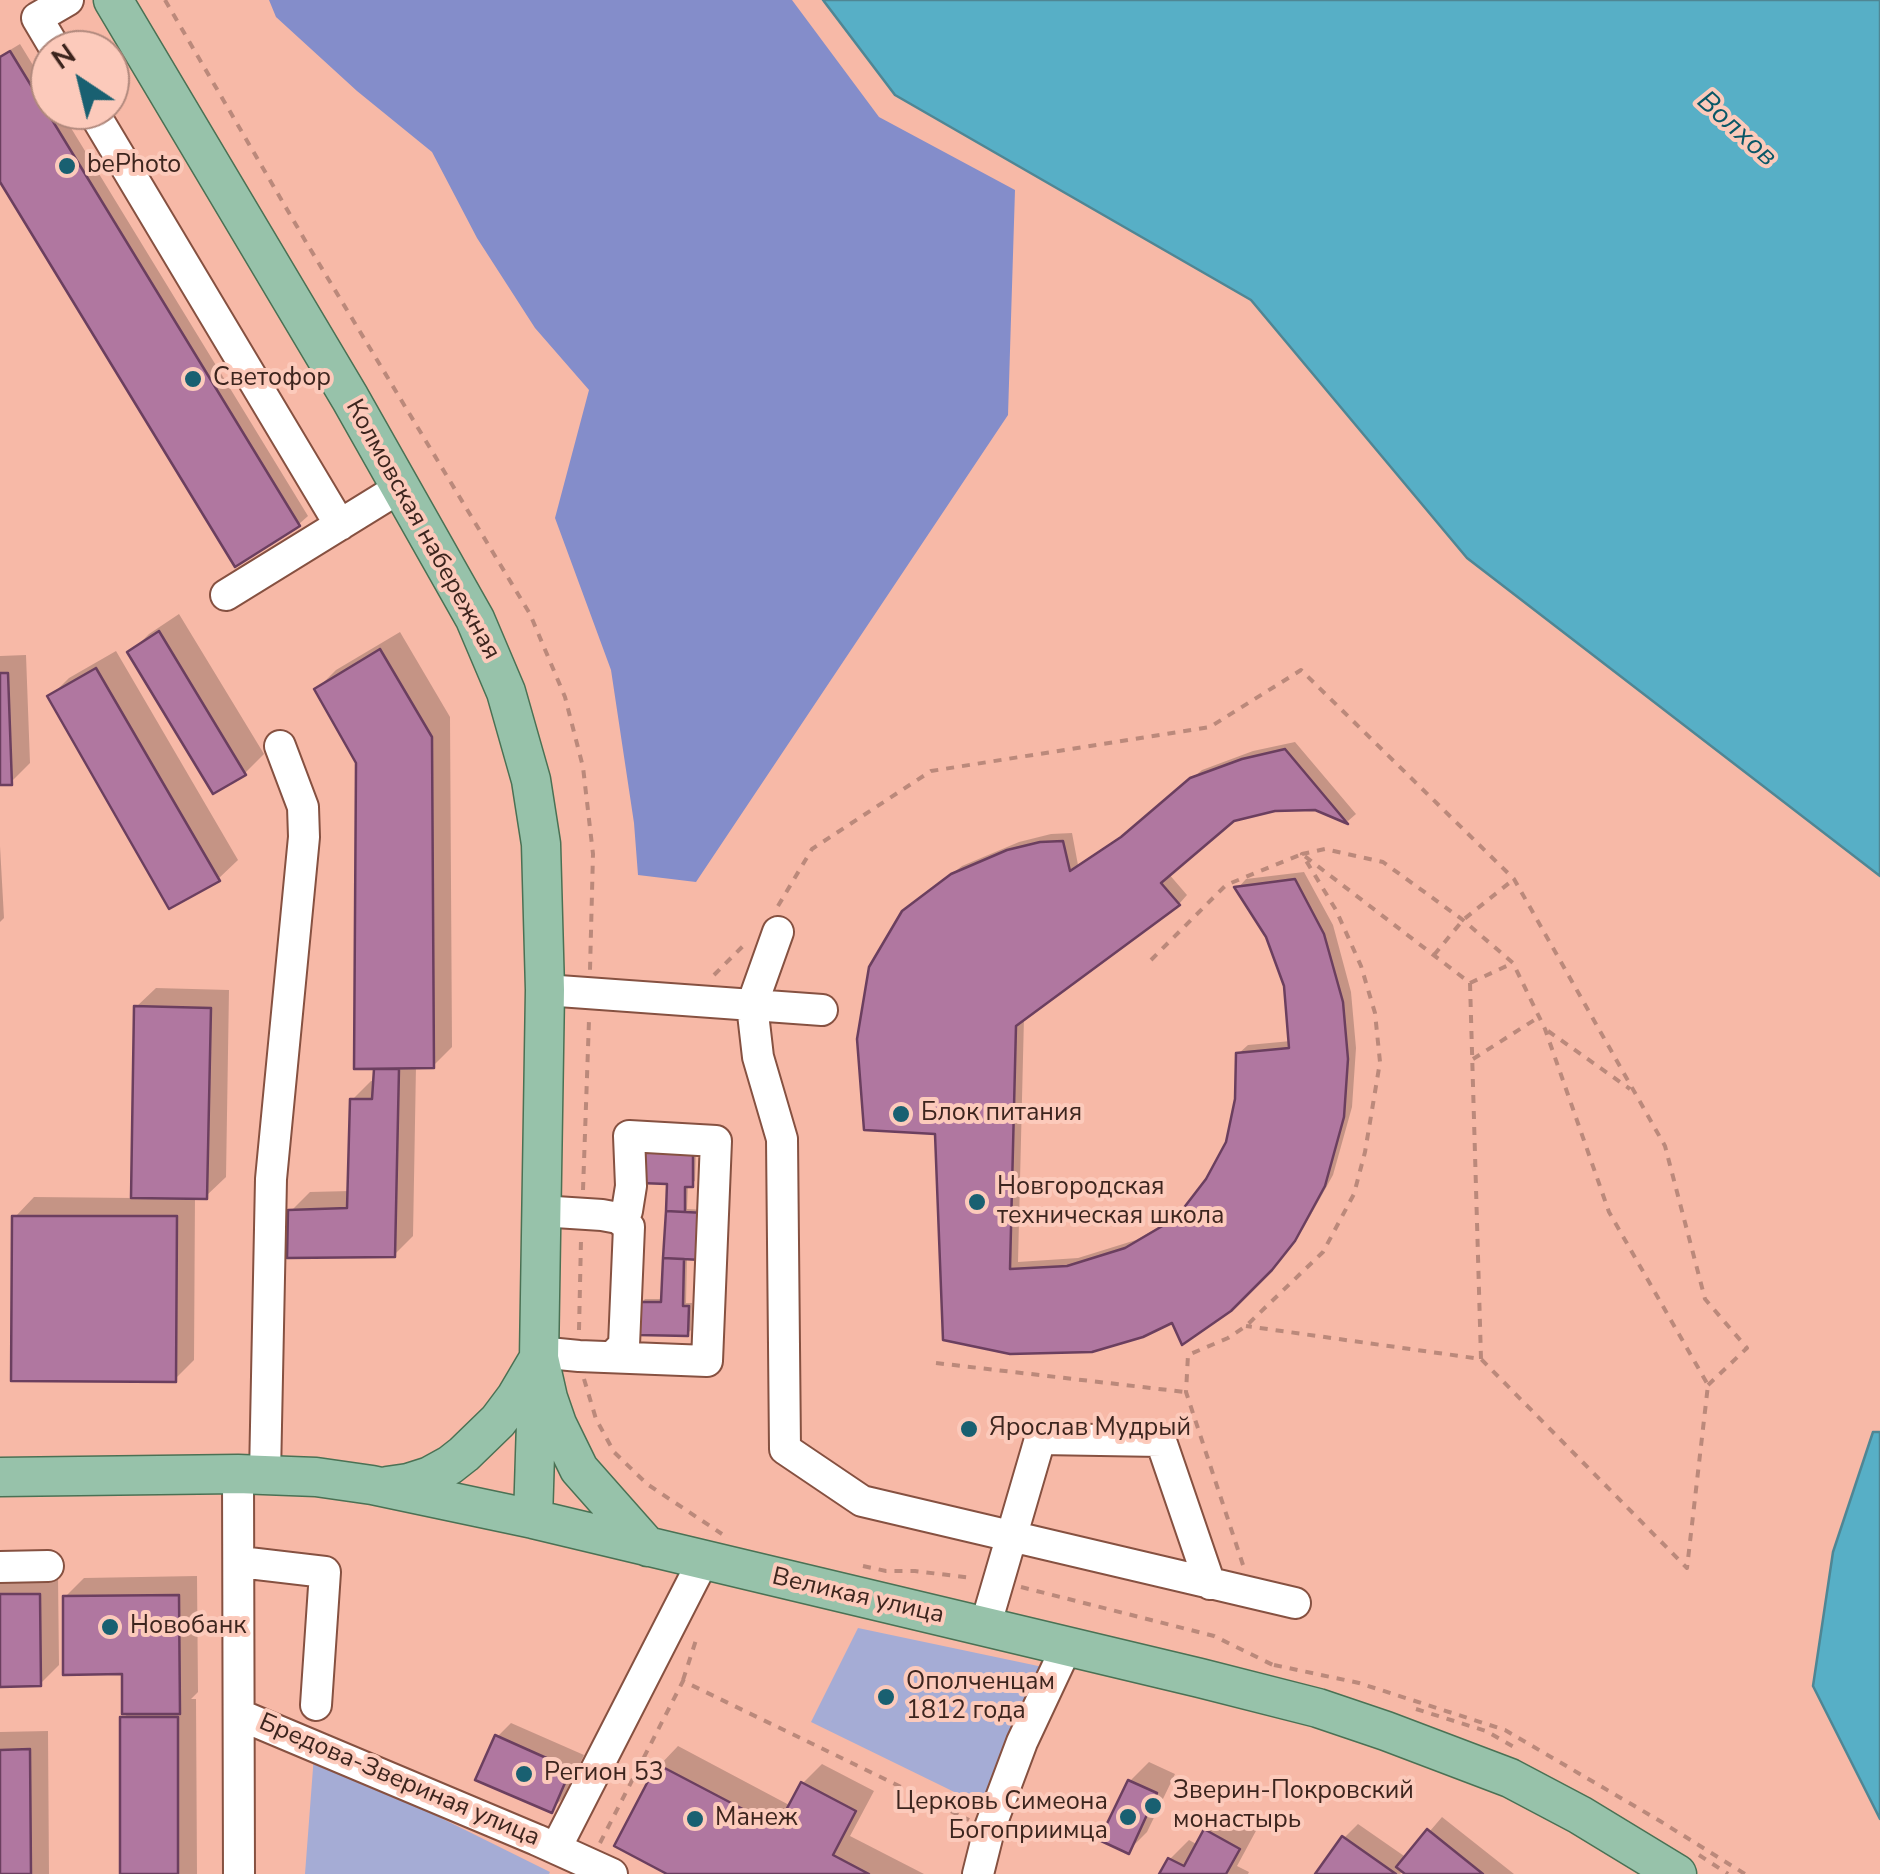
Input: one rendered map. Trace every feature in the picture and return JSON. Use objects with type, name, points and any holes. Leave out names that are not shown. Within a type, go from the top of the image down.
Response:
[{"type":"main road","name":"Колмовская набережная","points":[[112,0],[340,381],[475,619],[514,717],[542,844],[545,990],[533,1519]]},
{"type":"main road","points":[[372,1485],[408,1483],[450,1465],[498,1421],[516,1398],[538,1355]]},
{"type":"main road","points":[[538,1355],[548,1398],[569,1452],[592,1486],[648,1546]]},
{"type":"main road","name":"Великая улица","points":[[0,1477],[252,1474],[316,1478],[372,1485],[648,1546],[715,1548],[985,1627],[1318,1708],[1510,1778],[1677,1874]]},
{"type":"street","points":[[44,30],[36,18],[68,0]]},
{"type":"street","points":[[104,130],[340,526]]},
{"type":"street","points":[[226,594],[401,488]]},
{"type":"street","points":[[239,1874],[240,1562],[252,1474],[271,1179],[304,837],[303,807],[280,746]]},
{"type":"street","points":[[770,924],[752,1005],[758,1057],[782,1139],[786,1449],[862,1501],[1295,1603]]},
{"type":"street","points":[[545,990],[822,1010]]},
{"type":"street","points":[[538,1355],[707,1361],[716,1141],[629,1136],[632,1186],[627,1211],[618,1218]]},
{"type":"street","points":[[540,1211],[602,1214],[618,1218],[629,1227],[624,1345],[612,1356]]},
{"type":"street","points":[[985,1627],[1040,1439],[1161,1441],[1210,1584]]},
{"type":"street","points":[[556,1848],[715,1548]]},
{"type":"street","points":[[240,1562],[325,1572],[316,1704]]},
{"type":"street","points":[[0,1567],[48,1566]]},
{"type":"street","points":[[978,1874],[989,1830],[1022,1742],[1068,1646]]},
{"type":"street","name":"Бредова-Звериная улица","points":[[240,1714],[600,1869]]},
{"type":"path","points":[[165,0],[530,614],[565,697],[583,767],[593,854],[579,1356],[592,1408],[614,1452],[715,1548]]},
{"type":"path","points":[[707,982],[770,924],[812,849],[931,771],[1210,727],[1301,670],[1514,878],[1665,1146],[1704,1300],[1747,1348],[1708,1385]]},
{"type":"path","points":[[1151,960],[1226,885],[1302,854],[1325,849],[1383,862],[1463,920],[1513,963],[1545,1029],[1609,1212],[1708,1385],[1687,1568],[1481,1359],[1246,1326]]},
{"type":"path","points":[[1302,854],[1470,983]]},
{"type":"path","points":[[1252,1593],[1186,1392],[1188,1355],[1246,1326],[1323,1252],[1354,1194],[1366,1152],[1380,1062],[1376,1013],[1361,966],[1336,910],[1302,854]]},
{"type":"path","points":[[1434,955],[1463,920],[1514,878]]},
{"type":"path","points":[[1470,983],[1513,963]]},
{"type":"path","points":[[1470,983],[1481,1359]]},
{"type":"path","points":[[1472,1059],[1539,1017]]},
{"type":"path","points":[[1545,1029],[1634,1092]]},
{"type":"path","points":[[936,1364],[1186,1392]]},
{"type":"path","points":[[600,1869],[683,1681],[697,1637]]},
{"type":"path","points":[[683,1681],[989,1830]]},
{"type":"shaded area","points":[[269,0],[792,0],[879,117],[1015,190],[1008,415],[696,882],[638,875],[611,670],[555,518],[589,390],[535,328],[477,238],[432,152],[276,17]]},
{"type":"shaded area","points":[[858,1628],[1043,1667],[983,1806],[811,1722]]},
{"type":"shaded area","points":[[314,1755],[550,1872],[549,1874],[305,1874]]},
{"type":"water","name":"Волхов","points":[[823,0],[1880,0],[1880,876],[1467,558],[1251,300],[895,95]]},
{"type":"water","points":[[1873,1432],[1880,1432],[1880,1819],[1813,1686],[1833,1552]]},
{"type":"building","points":[[10,51],[30,84],[30,130],[58,130],[300,526],[235,567],[0,182],[0,57]]},
{"type":"building","points":[[159,631],[246,775],[213,794],[127,652]]},
{"type":"building","points":[[380,649],[432,737],[434,1068],[354,1069],[356,763],[314,689]]},
{"type":"building","points":[[96,668],[220,881],[169,909],[47,696]]},
{"type":"building","points":[[0,673],[8,673],[12,785],[0,785]]},
{"type":"building","points":[[1285,749],[1348,824],[1315,810],[1275,811],[1234,821],[1161,883],[1180,905],[1016,1026],[1010,1269],[1067,1266],[1125,1248],[1176,1218],[1206,1179],[1226,1142],[1235,1099],[1236,1053],[1289,1048],[1284,986],[1266,937],[1234,887],[1295,879],[1324,934],[1343,1002],[1348,1059],[1344,1117],[1325,1186],[1295,1241],[1231,1311],[1182,1345],[1172,1323],[1143,1337],[1092,1352],[1010,1354],[943,1340],[935,1134],[864,1130],[857,1039],[869,967],[902,911],[951,874],[1007,850],[1063,841],[1070,871],[1121,837],[1190,778]]},
{"type":"building","points":[[134,1006],[211,1008],[207,1199],[131,1198]]},
{"type":"building","points":[[374,1069],[399,1069],[395,1257],[287,1258],[288,1210],[347,1208],[350,1099],[372,1099]]},
{"type":"building","points":[[640,1152],[693,1153],[693,1187],[685,1187],[685,1212],[666,1211],[667,1184],[640,1183]]},
{"type":"building","points":[[666,1211],[705,1213],[702,1260],[663,1258]]},
{"type":"building","points":[[12,1216],[177,1216],[176,1382],[11,1381]]},
{"type":"building","points":[[663,1258],[684,1259],[683,1306],[689,1306],[688,1336],[638,1335],[638,1302],[661,1302]]},
{"type":"building","points":[[0,1594],[40,1594],[41,1686],[0,1687]]},
{"type":"building","points":[[179,1595],[180,1714],[122,1714],[122,1674],[63,1675],[63,1596]]},
{"type":"building","points":[[120,1717],[178,1717],[178,1874],[120,1874]]},
{"type":"building","points":[[495,1735],[571,1769],[552,1813],[475,1780]]},
{"type":"building","points":[[30,1749],[31,1874],[0,1874],[0,1750]]},
{"type":"building","name":"Манеж","points":[[657,1764],[777,1827],[801,1782],[856,1811],[833,1855],[869,1874],[667,1874],[614,1846]]},
{"type":"building","name":"Церковь Симеона Богоприимца","points":[[1128,1780],[1157,1793],[1129,1854],[1099,1840]]},
{"type":"building","points":[[1204,1829],[1240,1849],[1226,1874],[1159,1874],[1168,1858],[1184,1866]]},
{"type":"building","points":[[1427,1829],[1483,1874],[1405,1874],[1396,1867]]},
{"type":"building","points":[[1342,1836],[1396,1874],[1315,1874]]},
{"type":"place","name":"bePhoto","points":[[67,166]]},
{"type":"place","name":"Светофор","points":[[193,379]]},
{"type":"place","name":"Блок питания","points":[[901,1114]]},
{"type":"place","name":"Новгородская техническая школа","points":[[977,1202]]},
{"type":"place","name":"Ярослав Мудрый","points":[[969,1429]]},
{"type":"place","name":"Новобанк","points":[[110,1627]]},
{"type":"place","name":"Ополченцам 1812 года","points":[[886,1697]]},
{"type":"place","name":"Регион 53","points":[[524,1774]]},
{"type":"place","name":"Зверин-Покровский монастырь","points":[[1153,1806]]},
{"type":"place","name":"Церковь Симеона Богоприимца","points":[[1128,1817]]},
{"type":"place","name":"Манеж","points":[[695,1819]]}]
